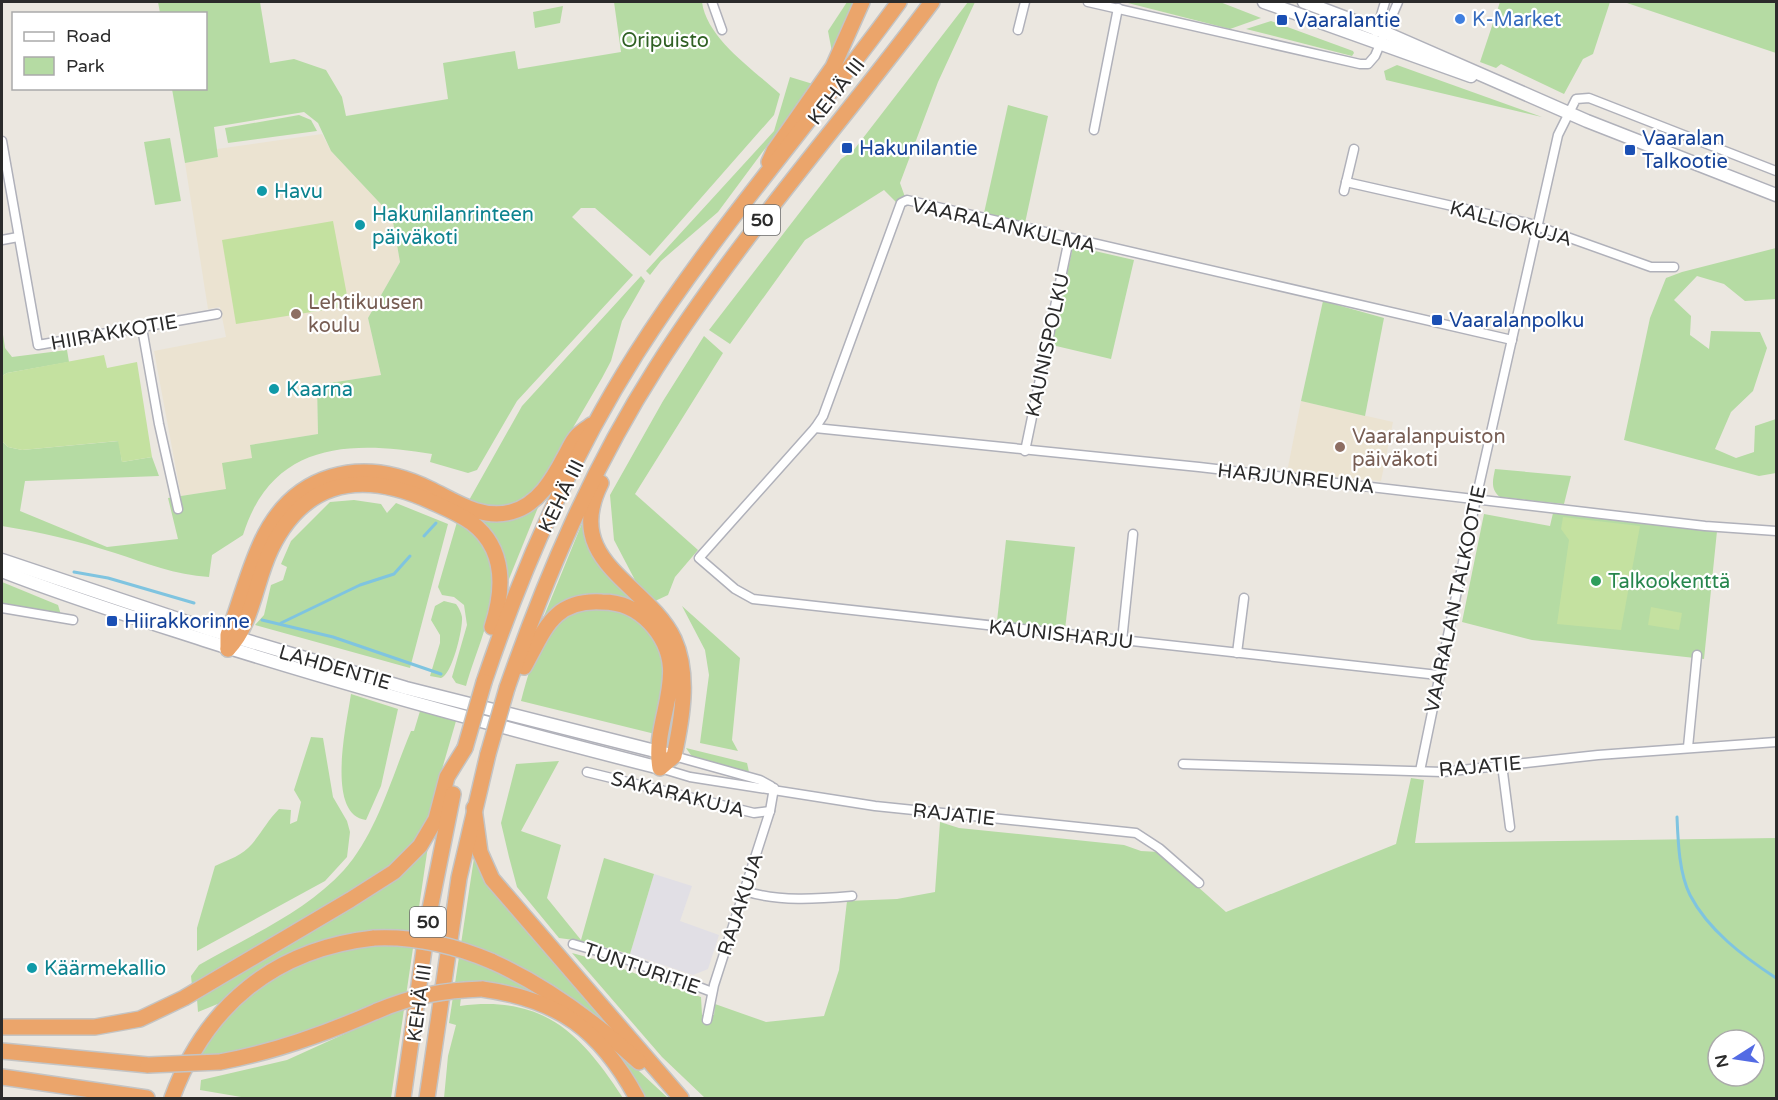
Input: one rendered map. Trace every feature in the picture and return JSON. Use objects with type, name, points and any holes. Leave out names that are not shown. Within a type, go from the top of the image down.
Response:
[{"type":"highway","points":[[758,187],[774,151],[833,67],[862,2]]},
{"type":"highway","name":"KEHÄ III","points":[[403,1098],[433,892],[465,748],[484,682],[535,543],[596,422],[638,352],[676,296],[899,2]]},
{"type":"highway","name":"KEHÄ III","points":[[427,1098],[459,878],[474,808],[507,688],[558,551],[623,421],[694,310],[932,2]]},
{"type":"highway","points":[[913,27],[944,2]]},
{"type":"highway","points":[[507,688],[526,665],[543,630],[558,614],[570,607],[596,601],[614,602],[629,607],[644,616],[665,643],[671,666],[671,688],[659,760],[674,756],[683,686],[681,663],[675,640],[658,615],[609,568],[593,538],[594,498],[615,456],[623,421]]},
{"type":"highway","points":[[232,641],[260,544],[279,513],[298,494],[315,484],[351,471],[371,471],[419,484],[481,513],[511,512],[538,496],[555,475],[575,437],[596,422]]},
{"type":"highway","points":[[232,641],[271,548],[288,522],[306,503],[320,493],[343,485],[352,483],[386,485],[416,495],[469,521],[479,528],[495,552],[499,564],[501,593],[486,647],[484,682]]},
{"type":"highway","points":[[2,1027],[95,1027],[121,1024],[161,1011],[350,900],[409,860],[429,833],[447,777],[465,748]]},
{"type":"highway","points":[[474,808],[480,852],[492,879],[680,1098]]},
{"type":"highway","points":[[172,1098],[181,1073],[210,1024],[233,999],[255,981],[302,955],[327,946],[374,938],[410,938],[437,942],[492,961],[548,989],[611,1037],[680,1098]]},
{"type":"highway","points":[[2,1051],[148,1065],[220,1062],[260,1054],[303,1041],[402,1000],[429,993],[482,989],[514,993],[539,1001],[582,1026],[621,1070],[637,1098]]},
{"type":"highway","points":[[2,1077],[143,1098]]},
{"type":"main road","points":[[1264,2],[1456,73],[1489,81]]},
{"type":"main road","points":[[1304,2],[1380,31],[1568,114],[1776,195]]},
{"type":"main road","name":"LAHDENTIE","points":[[2,560],[232,641],[485,723],[659,760]]},
{"type":"main road","name":"LAHDENTIE","points":[[2,571],[58,593],[232,641]]},
{"type":"street","points":[[711,2],[722,30]]},
{"type":"street","points":[[1018,30],[1025,2]]},
{"type":"street","points":[[1088,2],[1360,64],[1368,64],[1375,56],[1385,2]]},
{"type":"street","points":[[1380,31],[1398,2]]},
{"type":"street","points":[[1094,130],[1118,8]]},
{"type":"street","points":[[1568,114],[1576,99],[1588,98],[1776,171]]},
{"type":"street","name":"VAARALAN TALKOOTIE","points":[[1420,771],[1476,499],[1558,135],[1568,114]]},
{"type":"street","name":"HIIRAKKOTIE","points":[[2,141],[38,345],[217,314]]},
{"type":"street","name":"KALLIOKUJA","points":[[1354,149],[1345,187],[1539,226],[1651,267],[1674,267]]},
{"type":"street","name":"VAARALANKULMA","points":[[699,558],[815,428],[823,416],[901,203],[907,200],[1512,340]]},
{"type":"street","points":[[2,240],[18,237]]},
{"type":"street","name":"KAUNISPOLKU","points":[[1024,451],[1069,239]]},
{"type":"street","points":[[142,328],[159,424],[178,509]]},
{"type":"street","name":"HARJUNREUNA","points":[[815,428],[1706,526],[1776,531]]},
{"type":"street","points":[[1122,641],[1133,534]]},
{"type":"street","name":"KAUNISHARJU","points":[[699,558],[735,589],[753,599],[1438,675]]},
{"type":"street","points":[[1237,653],[1244,598]]},
{"type":"street","points":[[2,608],[73,620]]},
{"type":"street","points":[[1688,747],[1697,655]]},
{"type":"street","name":"RAJATIE","points":[[1183,764],[1443,772],[1688,747],[1776,742]]},
{"type":"street","name":"RAJATIE","points":[[674,756],[759,780],[774,788]]},
{"type":"street","name":"RAJATIE","points":[[659,760],[690,777],[747,787],[774,788],[875,806],[1136,833],[1159,848],[1199,883]]},
{"type":"street","points":[[1502,765],[1510,827]]},
{"type":"street","name":"SAKARAKUJA","points":[[587,772],[754,813],[770,811]]},
{"type":"street","name":"RAJAKUJA","points":[[707,1020],[712,992],[770,811],[774,788]]},
{"type":"street","points":[[745,891],[763,896],[826,898],[852,896]]},
{"type":"street","name":"TUNTURITIE","points":[[573,944],[628,960],[712,992]]},
{"type":"shaded area","name":"Lehtikuusen koulu","points":[[322,134],[331,151],[392,216],[400,262],[368,318],[381,375],[317,385],[318,434],[250,445],[253,458],[226,489],[181,496],[154,351],[226,337],[220,307],[208,309],[185,163],[218,157],[217,149]]},
{"type":"shaded area","name":"Vaaralanpuiston päiväkoti","points":[[1301,401],[1393,422],[1381,481],[1287,472]]},
{"type":"shaded area","points":[[654,874],[692,886],[680,921],[719,935],[708,969],[693,975],[630,954]]},
{"type":"green space","name":"Oripuisto","points":[[158,2],[260,2],[270,63],[294,59],[326,70],[342,97],[346,116],[448,99],[443,63],[515,51],[518,69],[621,52],[614,2],[702,2],[712,28],[722,41],[780,94],[774,115],[650,256],[595,208],[581,208],[572,217],[633,275],[517,401],[477,470],[468,473],[430,462],[432,454],[401,450],[343,449],[317,454],[294,465],[273,481],[256,504],[243,535],[212,555],[209,577],[196,576],[161,568],[73,541],[2,526],[2,441],[8,447],[22,450],[119,441],[122,462],[152,457],[159,476],[25,481],[20,511],[107,547],[178,539],[168,498],[226,489],[222,463],[252,458],[250,445],[318,434],[317,385],[381,375],[368,318],[400,262],[392,216],[331,151],[318,123],[304,112],[214,127],[218,157],[185,163],[172,90],[207,90],[207,12],[160,12]]},
{"type":"green space","points":[[847,2],[854,2],[832,52],[828,31]]},
{"type":"green space","points":[[968,2],[975,2],[938,82],[900,183],[905,197],[896,202],[884,190],[805,240],[730,344],[709,330],[841,159],[853,151]]},
{"type":"green space","points":[[1124,2],[1220,2],[1261,18],[1230,29]]},
{"type":"green space","points":[[1500,2],[1610,2],[1593,54],[1583,59],[1564,94],[1501,64],[1496,68],[1480,62]]},
{"type":"green space","points":[[1624,2],[1776,2],[1776,53],[1773,52]]},
{"type":"green space","points":[[563,6],[560,23],[535,28],[533,12]]},
{"type":"green space","points":[[1271,21],[1354,53],[1352,56],[1246,29]]},
{"type":"green space","points":[[1397,65],[1542,117],[1386,80],[1384,71]]},
{"type":"green space","points":[[790,77],[813,84],[718,212],[661,261],[650,275],[646,271],[774,131]]},
{"type":"green space","points":[[1008,105],[1048,116],[1025,223],[984,213]]},
{"type":"green space","points":[[299,115],[311,120],[317,131],[228,143],[225,128]]},
{"type":"green space","points":[[170,138],[181,201],[155,205],[144,142]]},
{"type":"green space","points":[[333,221],[349,306],[236,324],[222,240]]},
{"type":"green space","points":[[1073,246],[1134,260],[1111,359],[1052,345]]},
{"type":"green space","points":[[1776,248],[1776,299],[1745,301],[1724,284],[1697,276],[1674,300],[1691,316],[1690,335],[1709,349],[1711,331],[1760,332],[1767,348],[1753,391],[1731,412],[1715,449],[1736,458],[1754,452],[1755,426],[1776,419],[1776,473],[1759,476],[1624,440],[1650,318],[1666,278]]},
{"type":"green space","points":[[641,276],[645,281],[622,321],[611,361],[539,486],[512,505],[489,508],[468,502],[522,406]]},
{"type":"green space","points":[[1323,301],[1384,318],[1365,416],[1301,401]]},
{"type":"green space","points":[[2,328],[5,348],[12,357],[67,350],[69,362],[7,373],[2,376]]},
{"type":"green space","points":[[704,336],[723,353],[635,494],[698,550],[675,577],[668,595],[655,601],[636,582],[614,540],[610,495],[663,401]]},
{"type":"green space","points":[[104,355],[107,368],[137,362],[152,457],[122,462],[118,441],[22,450],[8,447],[2,441],[2,376],[7,373]]},
{"type":"green space","points":[[1495,469],[1571,476],[1564,504],[1500,497],[1493,488]]},
{"type":"green space","points":[[354,500],[381,504],[387,513],[396,503],[448,524],[410,668],[255,625],[264,615],[271,585],[283,580],[287,567],[281,564],[291,541],[330,502]]},
{"type":"green space","points":[[541,500],[507,584],[474,517]]},
{"type":"green space","points":[[1553,513],[1717,531],[1704,659],[1532,640],[1462,622],[1484,514],[1550,526]]},
{"type":"green space","points":[[585,516],[588,527],[647,611],[619,599],[542,621]]},
{"type":"green space","name":"Talkookenttä","points":[[1563,517],[1640,526],[1621,630],[1557,624],[1569,540],[1561,529]]},
{"type":"green space","points":[[457,522],[477,538],[488,556],[493,576],[488,619],[466,686],[456,683],[452,677],[467,625],[464,605],[454,597],[442,595],[438,587]]},
{"type":"green space","points":[[1006,540],[1075,547],[1065,629],[997,621]]},
{"type":"green space","points":[[2,582],[58,605],[61,615],[2,605]]},
{"type":"green space","points":[[444,601],[456,604],[461,613],[462,623],[453,661],[441,678],[430,676],[440,643],[440,635],[431,620],[435,606]]},
{"type":"green space","points":[[682,606],[740,658],[732,740],[738,751],[700,743],[709,675],[705,650]]},
{"type":"green space","points":[[1651,607],[1682,613],[1679,630],[1648,625]]},
{"type":"green space","points":[[585,608],[607,608],[625,612],[636,618],[653,637],[659,648],[665,672],[665,684],[655,734],[521,701],[535,657],[548,634],[558,624]]},
{"type":"green space","points":[[351,694],[398,709],[381,786],[366,820],[353,814],[346,802],[342,785],[343,745]]},
{"type":"green space","points":[[420,711],[456,721],[429,814],[414,843],[385,870],[192,986],[191,976],[199,965],[294,911],[312,899],[344,870],[356,855],[375,822],[411,731],[414,731]]},
{"type":"green space","points":[[311,737],[323,738],[333,797],[347,821],[350,832],[347,857],[325,881],[197,951],[197,928],[215,866],[248,848],[279,809],[291,810],[290,824],[297,821],[301,802],[294,790]]},
{"type":"green space","points":[[686,748],[747,763],[749,772],[693,758]]},
{"type":"green space","points":[[559,761],[521,831],[561,845],[547,898],[581,940],[604,858],[654,874],[630,954],[581,941],[559,938],[517,887],[501,823],[516,764]]},
{"type":"green space","points":[[1411,778],[1424,780],[1415,843],[1776,838],[1776,1098],[705,1098],[662,1057],[572,953],[701,997],[702,1015],[714,1015],[715,1004],[766,1022],[824,1016],[839,970],[847,901],[897,899],[935,892],[940,822],[959,828],[1124,845],[1141,851],[1159,852],[1226,912],[1396,844]]},
{"type":"green space","points":[[428,846],[391,1098],[247,1098],[200,1090],[201,1080],[287,1060],[384,1016],[379,1002],[335,1023],[290,1039],[244,1050],[195,1056],[239,1002],[272,977],[309,960],[388,943],[387,929],[343,935],[302,948],[265,965],[220,1003],[198,1012],[197,999]]},
{"type":"green space","points":[[474,858],[609,1026],[547,982],[469,945],[611,1045],[668,1098],[644,1098],[627,1066],[612,1048],[540,996],[504,984],[463,981],[460,1006],[489,1004],[514,1006],[537,1013],[557,1023],[591,1054],[623,1098],[444,1098],[448,1056],[456,1025],[449,1023]]},
{"type":"waterway","points":[[424,536],[436,523]]},
{"type":"waterway","points":[[281,623],[360,585],[394,574],[410,556]]},
{"type":"waterway","points":[[74,572],[108,578],[194,603]]},
{"type":"waterway","points":[[262,620],[333,637],[441,674]]},
{"type":"waterway","points":[[1677,817],[1683,877],[1690,895],[1707,920],[1728,942],[1776,978]]},
{"type":"place","name":"K-Market","points":[[1460,19]]},
{"type":"place","name":"Vaaralantie","points":[[1282,20]]},
{"type":"place","name":"Hakunilantie","points":[[847,148]]},
{"type":"place","name":"Vaaralan Talkootie","points":[[1630,150]]},
{"type":"place","name":"Havu","points":[[262,191]]},
{"type":"place","name":"Hakunilanrinteen päiväkoti","points":[[360,225]]},
{"type":"place","name":"Lehtikuusen koulu","points":[[296,314]]},
{"type":"place","name":"Vaaralanpolku","points":[[1437,320]]},
{"type":"place","name":"Kaarna","points":[[274,389]]},
{"type":"place","name":"Vaaralanpuiston päiväkoti","points":[[1340,447]]},
{"type":"place","name":"Talkookenttä","points":[[1596,581]]},
{"type":"place","name":"Hiirakkorinne","points":[[112,621]]},
{"type":"place","name":"Käärmekallio","points":[[32,968]]}]
